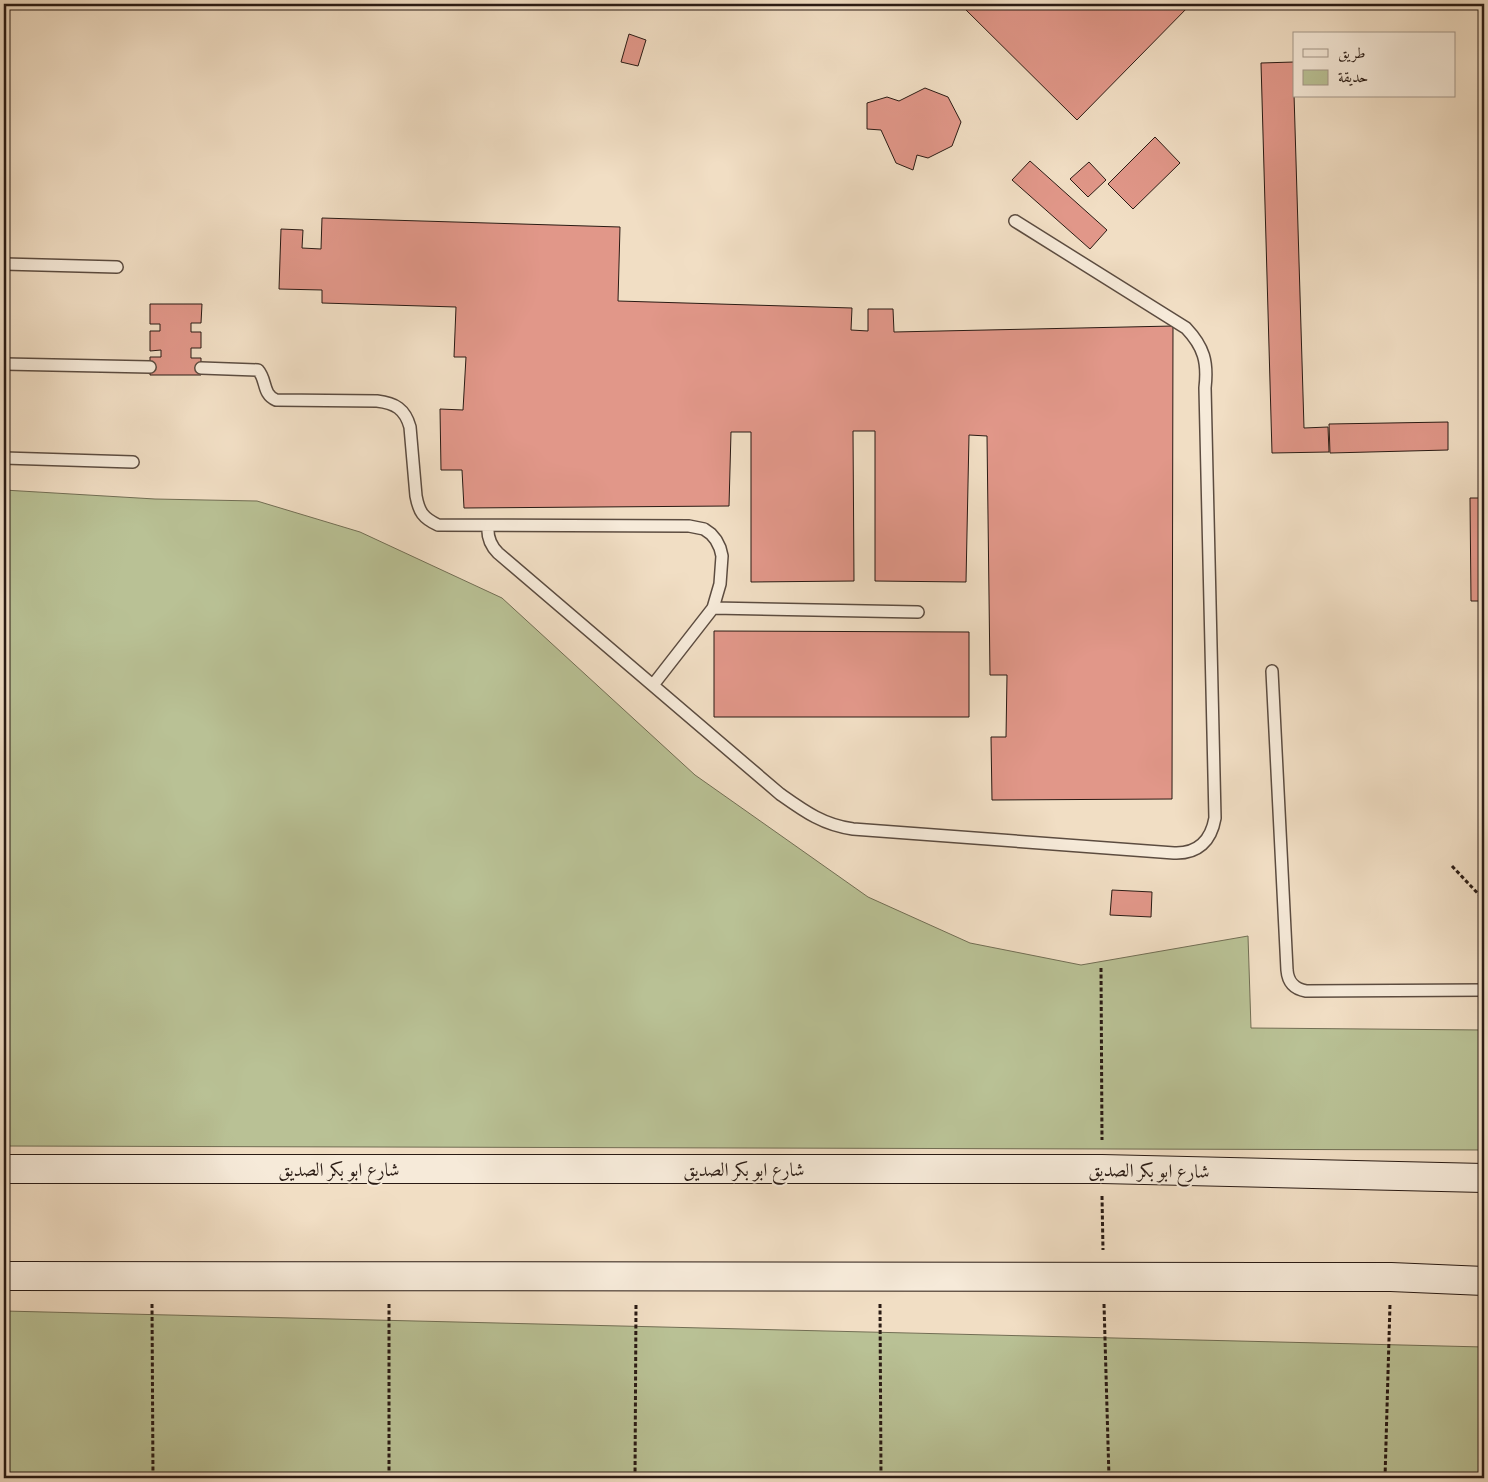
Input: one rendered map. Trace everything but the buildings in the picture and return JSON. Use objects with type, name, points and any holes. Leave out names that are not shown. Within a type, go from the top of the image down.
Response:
[{"type":"main road","name":"شارع ابو بكر الصديق","points":[[4,1169],[1102,1168],[1484,1178]]},
{"type":"main road","points":[[4,1276],[1391,1277],[1484,1281]]},
{"type":"lane","points":[[488,526],[487,534],[493,548],[780,794],[811,816],[840,827],[1184,854],[1194,850],[1209,837],[1215,818],[1204,388],[1206,362],[1196,337],[1186,328],[1016,221]]},
{"type":"lane","points":[[4,264],[117,267]]},
{"type":"lane","points":[[4,364],[150,367]]},
{"type":"lane","points":[[201,368],[258,370],[261,374],[266,393],[270,398],[276,400],[388,402],[398,407],[408,420],[410,428],[418,506],[423,516],[438,525],[689,526],[711,534],[720,548],[722,556],[720,584],[712,608],[653,684]]},
{"type":"lane","points":[[4,458],[133,462]]},
{"type":"lane","points":[[712,608],[918,612]]},
{"type":"lane","points":[[1272,671],[1287,970],[1290,982],[1306,992],[1484,990]]},
{"type":"path","points":[[1452,866],[1484,900]]},
{"type":"path","points":[[1101,968],[1103,1277],[1108,1478]]},
{"type":"path","points":[[389,1276],[389,1478]]},
{"type":"path","points":[[634,1478],[636,1276]]},
{"type":"path","points":[[152,1277],[153,1478]]},
{"type":"path","points":[[880,1277],[881,1478]]},
{"type":"path","points":[[1385,1478],[1391,1277]]},
{"type":"green space","points":[[4,490],[155,499],[257,501],[360,532],[502,598],[695,775],[868,897],[970,943],[1081,965],[1248,936],[1251,1028],[1484,1030],[1484,1150],[4,1146]]},
{"type":"green space","points":[[4,1311],[1484,1347],[1484,1478],[4,1478]]}]
